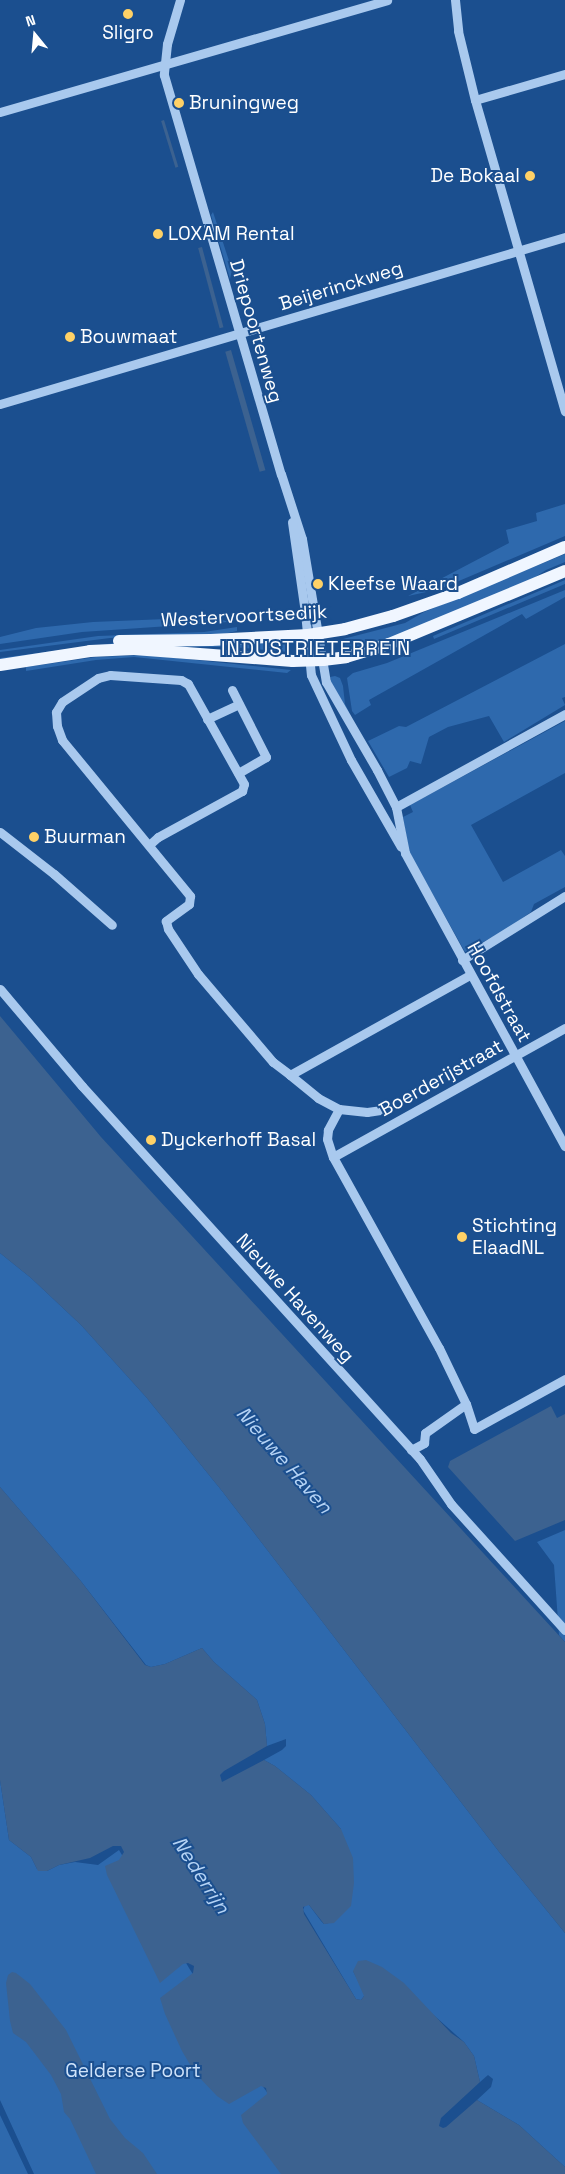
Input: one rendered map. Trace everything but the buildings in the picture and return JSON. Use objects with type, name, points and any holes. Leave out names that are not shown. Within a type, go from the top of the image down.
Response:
[{"type":"main road","name":"Westervoortsedijk","points":[[0,656],[107,641],[211,640],[314,634],[393,616],[458,593],[565,547]]},
{"type":"main road","name":"Westervoortsedijk","points":[[0,665],[90,651],[134,649],[308,661],[323,660],[376,649],[565,571]]},
{"type":"street","name":"Driepoortenweg","points":[[180,0],[167,44],[164,75],[288,497],[314,634],[323,660]]},
{"type":"street","points":[[0,112],[387,0]]},
{"type":"street","points":[[455,0],[458,31],[475,100],[565,411]]},
{"type":"street","points":[[475,100],[565,74]]},
{"type":"street","name":"Beijerinckweg","points":[[0,404],[565,237]]},
{"type":"street","name":"Driepoortenweg","points":[[308,661],[314,634]]},
{"type":"street","points":[[308,661],[311,675],[342,738],[354,732],[326,682],[323,660]]},
{"type":"street","points":[[149,845],[158,837],[242,790],[244,784],[188,684],[181,680],[110,675],[98,678],[62,702],[56,712],[57,726],[62,740],[188,894],[191,901],[166,921],[168,929],[198,974],[273,1062],[318,1098],[339,1109],[367,1112],[382,1110]]},
{"type":"street","points":[[232,690],[266,757],[238,773]]},
{"type":"street","points":[[207,719],[239,704]]},
{"type":"street","points":[[396,807],[565,714]]},
{"type":"street","name":"Hoofdstraat","points":[[354,732],[368,753],[396,807],[405,853]]},
{"type":"street","name":"Hoofdstraat","points":[[342,738],[357,770],[405,853],[565,1146]]},
{"type":"street","points":[[0,832],[54,874],[112,925]]},
{"type":"street","points":[[462,960],[565,896]]},
{"type":"street","points":[[290,1075],[470,975]]},
{"type":"street","name":"Nieuwe Havenweg","points":[[0,989],[82,1086],[412,1450],[434,1476],[451,1504],[565,1630]]},
{"type":"street","name":"Boerderijstraat","points":[[333,1157],[565,1028]]},
{"type":"street","points":[[339,1109],[328,1130],[327,1139],[333,1157],[439,1348],[466,1404],[474,1429],[565,1379]]},
{"type":"street","points":[[412,1450],[424,1443],[425,1433],[466,1404]]},
{"type":"green space","points":[[213,212],[232,270],[230,279],[211,215]]},
{"type":"green space","points":[[565,504],[565,536],[440,589],[408,596],[509,543],[506,530],[537,521],[536,513]]},
{"type":"green space","points":[[565,554],[565,562],[546,570],[522,586],[388,640],[345,652],[343,639],[405,623],[424,612]]},
{"type":"green space","points":[[565,580],[565,584],[434,639],[433,636]]},
{"type":"green space","points":[[565,590],[565,597],[526,619],[522,614],[369,700],[371,705],[355,715],[352,711],[347,678],[353,673],[387,663]]},
{"type":"green space","points":[[215,617],[228,622],[82,632],[0,644],[0,637],[36,628],[93,622]]},
{"type":"green space","points":[[237,627],[237,631],[219,635],[110,638],[0,652],[0,650],[98,636],[204,632]]},
{"type":"green space","points":[[289,641],[290,652],[232,647],[130,646],[0,663],[0,658],[115,643]]},
{"type":"green space","points":[[565,644],[565,697],[562,698],[565,705],[504,742],[489,716],[448,727],[429,737],[421,764],[410,761],[407,768],[389,777],[368,741],[399,726],[406,727]]},
{"type":"green space","points":[[144,655],[291,670],[287,673],[134,657],[96,660],[26,671],[26,667],[96,657]]},
{"type":"green space","points":[[330,677],[340,678],[345,704],[352,718],[331,682]]},
{"type":"green space","points":[[565,721],[565,773],[471,825],[503,882],[561,850],[565,856],[565,887],[534,904],[531,912],[505,930],[465,952],[409,852],[403,817],[413,812],[410,805]]},
{"type":"green space","points":[[0,1253],[31,1278],[81,1325],[146,1397],[222,1491],[500,1853],[565,1933],[565,2167],[519,2125],[477,2100],[491,2087],[493,2079],[488,2075],[480,2082],[474,2056],[464,2042],[429,2011],[353,1971],[364,1992],[361,2000],[356,1999],[303,1910],[305,1905],[309,1905],[324,1924],[334,1922],[341,1829],[311,1795],[275,1766],[264,1760],[282,1750],[286,1746],[286,1739],[267,1746],[265,1724],[257,1700],[214,1662],[202,1648],[165,1664],[151,1667],[146,1665],[80,1580],[0,1487]]},
{"type":"green space","points":[[565,1530],[565,1642],[559,1635],[554,1565],[537,1542]]},
{"type":"green space","name":"Gelderse Poort","points":[[0,1780],[9,1840],[31,1857],[37,1869],[47,1871],[59,1865],[75,1862],[98,1865],[119,1850],[189,1968],[264,2088],[325,2174],[34,2174],[0,2100]]},
{"type":"green space","points":[[0,2115],[9,2134],[28,2174],[0,2174]]},
{"type":"water","points":[[164,120],[178,167],[175,168],[161,121]]},
{"type":"water","points":[[202,247],[223,327],[220,328],[198,248]]},
{"type":"water","points":[[231,350],[265,470],[260,472],[225,352]]},
{"type":"water","name":"Nieuwe Haven","points":[[0,1016],[101,1137],[565,1642],[565,1933],[500,1853],[222,1491],[146,1397],[81,1325],[31,1278],[0,1253]]},
{"type":"water","points":[[551,1406],[557,1418],[565,1414],[565,1520],[515,1541],[448,1467],[450,1461]]},
{"type":"water","name":"Nederrijn","points":[[0,1487],[80,1580],[145,1665],[151,1667],[165,1664],[202,1648],[214,1662],[257,1700],[265,1724],[267,1746],[224,1771],[220,1775],[222,1782],[264,1760],[275,1766],[311,1795],[341,1829],[353,1858],[354,1883],[351,1906],[334,1923],[324,1924],[309,1905],[303,1907],[304,1914],[356,1999],[361,2000],[364,1996],[353,1971],[358,1961],[366,1960],[382,1967],[404,1983],[451,2033],[464,2042],[474,2056],[480,2082],[441,2118],[439,2126],[446,2127],[477,2100],[519,2125],[565,2167],[565,2174],[281,2174],[243,2123],[241,2115],[267,2094],[266,2088],[261,2086],[229,2104],[217,2096],[195,2073],[182,2051],[165,2014],[160,1998],[193,1973],[194,1966],[188,1963],[183,1964],[160,1983],[107,1875],[105,1866],[119,1860],[124,1852],[121,1846],[113,1846],[90,1858],[59,1865],[47,1871],[38,1871],[31,1857],[9,1840],[0,1780]]},
{"type":"water","points":[[12,1972],[30,1984],[66,2030],[110,2119],[125,2138],[143,2153],[157,2174],[96,2174],[70,2119],[64,2112],[61,2094],[51,2075],[26,2042],[13,2033],[6,1983],[8,1975]]},
{"type":"place","name":"Sligro","points":[[128,14]]},
{"type":"place","name":"Bruningweg","points":[[179,103]]},
{"type":"place","name":"De Bokaal","points":[[530,176]]},
{"type":"place","name":"LOXAM Rental","points":[[158,234]]},
{"type":"place","name":"Bouwmaat","points":[[70,337]]},
{"type":"place","name":"Kleefse Waard","points":[[318,584]]},
{"type":"place","name":"Buurman","points":[[34,837]]},
{"type":"place","name":"Dyckerhoff Basal","points":[[151,1140]]},
{"type":"place","name":"Stichting ElaadNL","points":[[462,1237]]},
{"type":"district","name":"INDUSTRIETERREIN","points":[[316,648]]}]
